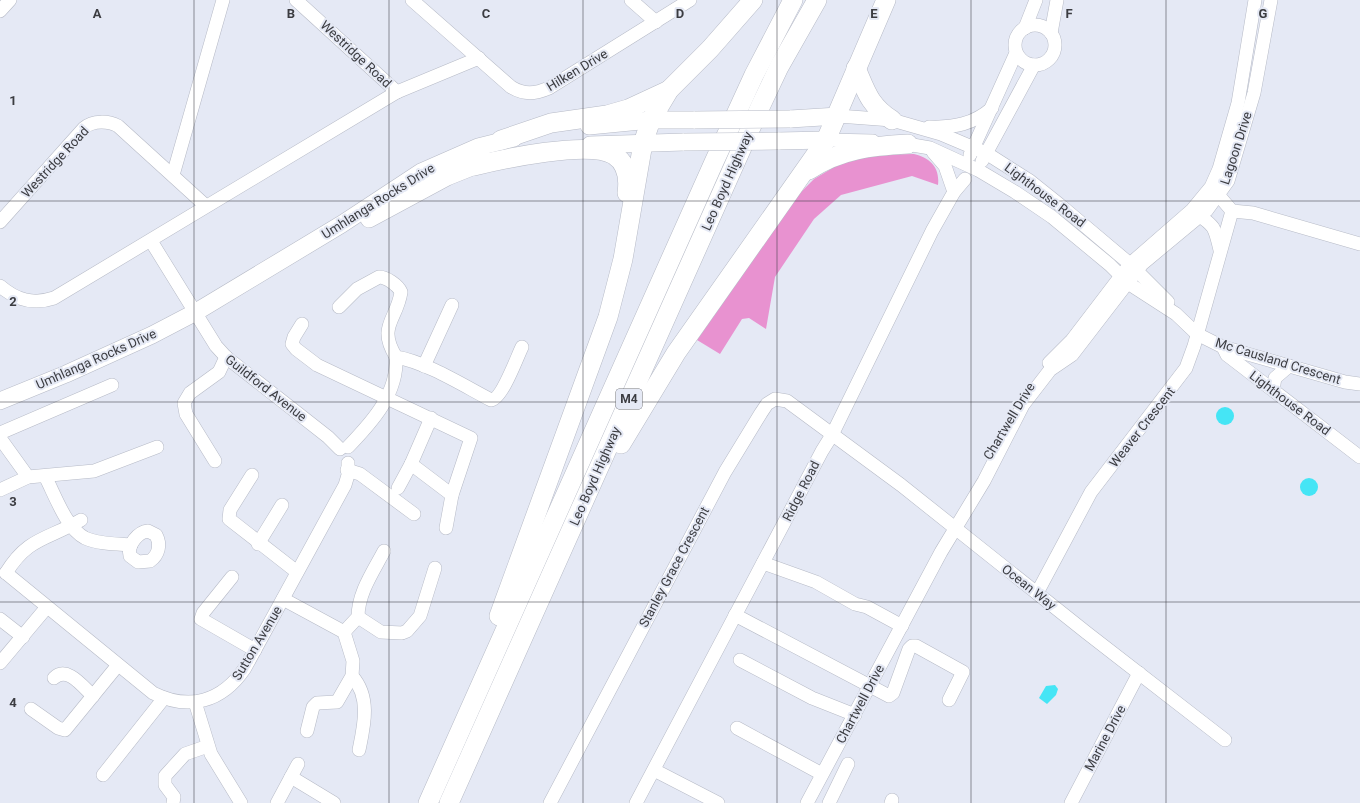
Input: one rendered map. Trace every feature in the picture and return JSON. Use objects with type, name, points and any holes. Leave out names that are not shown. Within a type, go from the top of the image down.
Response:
[{"type":"highway","points":[[446,763],[608,317],[623,259],[643,143],[651,120],[669,90],[710,49],[753,0]]},
{"type":"highway","name":"Leo Boyd Highway","points":[[428,803],[751,81],[793,0]]},
{"type":"highway","name":"Leo Boyd Highway","points":[[449,803],[761,105],[782,61],[817,0]]},
{"type":"highway","points":[[506,678],[630,428],[707,307],[804,173],[826,140],[838,116],[856,68],[886,0]]},
{"type":"highway","points":[[856,68],[872,103],[879,112],[892,120]]},
{"type":"highway","points":[[501,140],[552,123],[607,115],[628,109],[669,90]]},
{"type":"highway","points":[[804,173],[820,162],[844,152],[911,135]]},
{"type":"highway","points":[[474,166],[531,154],[577,151],[606,152],[621,162],[627,170],[628,183],[608,317]]},
{"type":"main road","name":"Umhlanga Rocks Drive","points":[[0,401],[198,316],[421,172],[457,155],[501,140],[570,128],[651,120],[790,119],[838,116]]},
{"type":"main road","name":"Umhlanga Rocks Drive","points":[[0,409],[108,366],[447,177],[501,156],[547,147],[643,143],[826,140]]},
{"type":"street","points":[[174,175],[223,0]]},
{"type":"street","name":"Westridge Road","points":[[296,0],[397,92]]},
{"type":"street","name":"Hilken Drive","points":[[412,0],[478,58],[517,90],[525,93],[540,92],[690,0]]},
{"type":"street","points":[[632,0],[656,22]]},
{"type":"street","points":[[1025,28],[1036,0]]},
{"type":"street","points":[[1016,53],[1023,62],[1034,66],[1045,63],[1053,55],[1055,44],[1051,33],[1058,0]]},
{"type":"street","points":[[1255,1],[1270,3]]},
{"type":"street","name":"Lagoon Drive","points":[[1215,191],[1228,135],[1238,103],[1255,1]]},
{"type":"street","name":"Lagoon Drive","points":[[1133,267],[1196,213],[1215,191],[1228,181],[1254,93],[1270,3]]},
{"type":"street","points":[[980,151],[994,107],[1016,53],[1015,42],[1020,32],[1025,28],[1042,26],[1051,33]]},
{"type":"street","name":"Westridge Road","points":[[0,286],[12,296],[20,299],[37,302],[46,301],[151,241],[206,206],[397,92],[478,58]]},
{"type":"street","points":[[1246,59],[1260,61]]},
{"type":"street","points":[[972,167],[980,151],[1034,66]]},
{"type":"street","points":[[911,135],[957,126],[979,117],[994,107]]},
{"type":"street","name":"Lighthouse Road","points":[[838,116],[892,120],[930,148],[972,167],[1015,192],[1052,217],[1125,279],[1176,314],[1197,334]]},
{"type":"street","name":"Westridge Road","points":[[0,222],[84,128],[91,124],[105,122],[118,126],[174,175],[206,206]]},
{"type":"street","name":"Lighthouse Road","points":[[826,140],[866,140],[911,135],[941,134],[980,151],[1030,181],[1109,245],[1173,306],[1176,314]]},
{"type":"street","points":[[1228,135],[1241,139]]},
{"type":"street","points":[[930,148],[942,160],[954,192]]},
{"type":"street","name":"Ridge Road","points":[[636,803],[822,451],[832,435],[932,231],[954,192],[965,179],[972,167]]},
{"type":"street","points":[[1215,191],[1232,211]]},
{"type":"street","points":[[1196,213],[1211,224],[1232,211],[1253,213],[1360,244]]},
{"type":"street","name":"Weaver Crescent","points":[[1037,593],[1091,492],[1182,375],[1190,360],[1232,211]]},
{"type":"street","name":"Lagoon Drive","points":[[1125,279],[1151,245],[1196,213]]},
{"type":"street","name":"Weaver Crescent","points":[[1211,224],[1215,229],[1220,250]]},
{"type":"street","points":[[151,241],[198,316]]},
{"type":"street","points":[[1109,245],[1120,249],[1134,250],[1151,245]]},
{"type":"street","points":[[339,307],[357,290],[378,277],[383,277],[398,287],[401,292],[390,323],[387,338],[396,357],[397,366],[394,383],[376,417],[344,448]]},
{"type":"street","name":"Chartwell Drive","points":[[809,802],[822,774],[855,715],[947,542],[954,526],[1008,435],[1023,405],[1050,370],[1072,355],[1125,279]]},
{"type":"street","points":[[424,366],[452,305]]},
{"type":"street","name":"Guildford Avenue","points":[[198,316],[216,346],[226,357],[344,448]]},
{"type":"street","points":[[302,324],[292,340],[296,349],[317,365],[471,438],[452,495],[446,528]]},
{"type":"street","name":"Mc Causland Crescent","points":[[1197,334],[1220,345],[1345,382],[1360,384]]},
{"type":"street","points":[[1190,360],[1198,353],[1220,345]]},
{"type":"street","name":"Lighthouse Road","points":[[1220,345],[1227,355],[1360,457]]},
{"type":"street","points":[[396,357],[407,358],[493,400],[497,397],[510,375],[522,347]]},
{"type":"street","points":[[215,461],[186,414],[184,403],[190,393],[219,372],[226,357]]},
{"type":"street","points":[[1273,390],[1276,378],[1289,366]]},
{"type":"street","points":[[0,433],[112,386]]},
{"type":"street","name":"Stanley Grace Crescent","points":[[550,803],[725,472],[767,404],[775,399],[787,401],[832,435]]},
{"type":"street","points":[[398,488],[411,464],[431,418]]},
{"type":"street","name":"Ocean Way","points":[[832,435],[858,452],[954,526],[1225,740]]},
{"type":"street","points":[[0,438],[28,477]]},
{"type":"street","points":[[0,490],[28,477],[94,471],[157,447]]},
{"type":"street","name":"Sutton Avenue","points":[[3,573],[147,689],[164,698],[179,702],[195,702],[214,697],[229,688],[238,678],[255,650],[345,485],[347,466],[353,456],[353,452],[344,448]]},
{"type":"street","points":[[411,464],[452,495]]},
{"type":"street","points":[[347,466],[414,514]]},
{"type":"street","points":[[252,475],[230,510],[230,521],[258,544],[297,572]]},
{"type":"street","points":[[45,476],[86,538],[104,543],[131,545]]},
{"type":"street","points":[[258,544],[282,505]]},
{"type":"street","points":[[3,573],[28,545],[75,523]]},
{"type":"street","points":[[344,632],[358,617],[358,607],[362,592],[384,551]]},
{"type":"street","points":[[763,563],[816,582],[855,604],[867,607],[902,626]]},
{"type":"street","points":[[358,617],[382,632],[402,633],[410,630],[420,616],[435,568]]},
{"type":"street","points":[[232,577],[203,613],[202,619],[255,650]]},
{"type":"street","points":[[283,599],[344,632],[353,661],[352,676],[337,702],[315,704],[308,731]]},
{"type":"street","points":[[0,663],[47,607]]},
{"type":"street","points":[[735,615],[869,687],[889,696],[892,695],[909,649],[913,646],[963,672],[949,700]]},
{"type":"street","points":[[0,619],[22,637]]},
{"type":"street","points":[[740,660],[812,698],[855,715]]},
{"type":"street","points":[[31,709],[64,730],[67,729],[118,665]]},
{"type":"street","points":[[54,678],[60,673],[66,673],[94,696]]},
{"type":"street","name":"Marine Drive","points":[[1071,803],[1139,673]]},
{"type":"street","points":[[352,676],[362,691],[365,712],[359,750]]},
{"type":"street","points":[[103,775],[164,698]]},
{"type":"street","points":[[195,702],[208,746],[218,769],[241,803]]},
{"type":"street","points":[[737,728],[822,774]]},
{"type":"street","points":[[173,803],[174,797],[165,785],[164,776],[185,754],[208,746]]},
{"type":"street","points":[[277,803],[298,764]]},
{"type":"street","points":[[829,803],[848,764]]},
{"type":"street","points":[[654,770],[718,803]]},
{"type":"street","points":[[291,778],[334,803]]},
{"type":"shaded area","points":[[914,154],[925,158],[933,164],[936,168],[938,185],[912,176],[841,195],[814,219],[775,277],[766,329],[749,318],[742,319],[720,354],[697,340],[800,193],[814,179],[841,163],[869,155]]},
{"type":"water","points":[[1221,407],[1229,407],[1234,412],[1232,423],[1229,425],[1221,425],[1216,420],[1216,412]]},
{"type":"water","points":[[1309,478],[1315,481],[1318,487],[1315,493],[1309,496],[1303,493],[1300,487],[1303,481]]},
{"type":"water","points":[[1055,685],[1058,689],[1056,695],[1047,704],[1039,698],[1046,686]]}]
